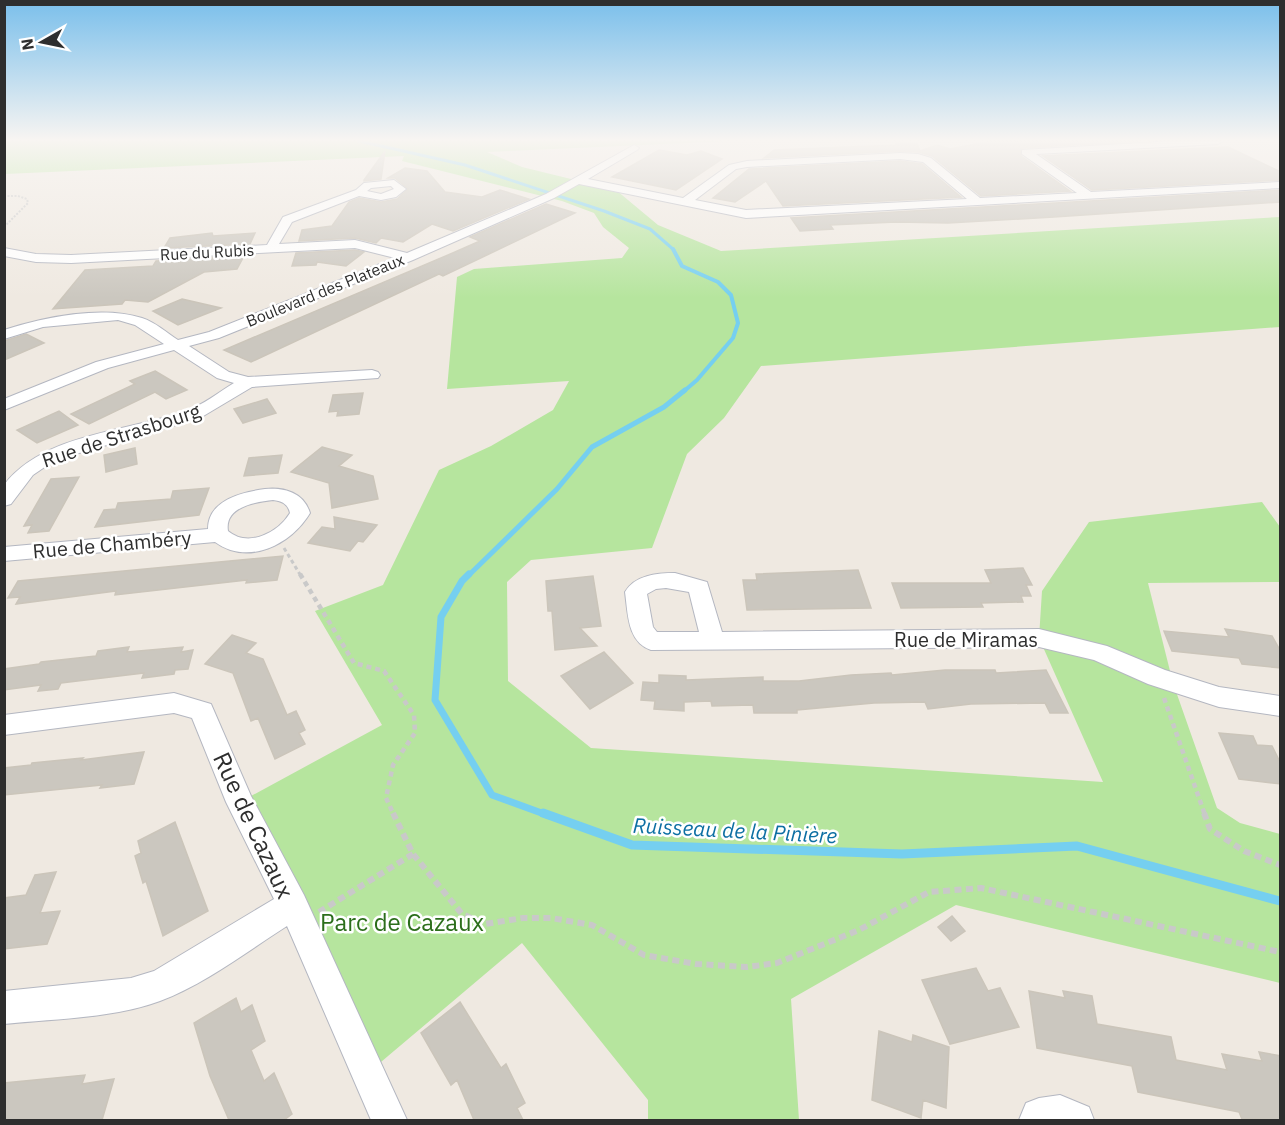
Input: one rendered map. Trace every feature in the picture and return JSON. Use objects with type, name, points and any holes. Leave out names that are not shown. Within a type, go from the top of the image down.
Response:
[{"type":"street","points":[[272,248],[287,220],[355,194]]},
{"type":"street","name":"Boulevard des Plateaux","points":[[4,405],[102,365],[214,334],[408,257],[554,194]]},
{"type":"street","points":[[643,194],[746,214],[1117,194]]},
{"type":"street","points":[[685,202],[697,194]]},
{"type":"street","points":[[969,194],[978,201]]},
{"type":"street","name":"Rue du Rubis","points":[[4,252],[36,258],[71,259],[355,244],[408,257]]},
{"type":"street","points":[[4,335],[41,323],[118,316],[140,322],[223,375],[248,382],[372,375]]},
{"type":"street","name":"Rue de Strasbourg","points":[[4,500],[21,475],[37,461],[58,452],[194,414],[248,382]]},
{"type":"street","name":"Rue de Chambéry","points":[[273,494],[293,500],[298,505],[300,513],[289,530],[278,537],[250,545],[225,541],[219,535],[217,527],[219,519],[226,511],[247,498],[273,494]]},
{"type":"street","name":"Rue de Chambéry","points":[[4,554],[219,535]]},
{"type":"street","name":"Rue de Miramas","points":[[713,640],[1039,638],[1099,652],[1157,677],[1220,696],[1281,706]]},
{"type":"street","name":"Rue de Cazaux","points":[[4,725],[174,703],[202,711],[240,802],[297,915],[389,1120]]},
{"type":"street","points":[[4,1008],[131,994],[158,986],[297,915]]},
{"type":"street","points":[[1037,1120],[1040,1116],[1060,1113],[1076,1120]]},
{"type":"path","points":[[4,196],[23,197],[27,203],[4,227]]},
{"type":"path","points":[[278,537],[354,663],[373,666],[384,671],[414,715],[415,733],[393,765],[386,798],[413,854],[462,914],[485,924],[523,918],[551,918],[592,925],[644,955],[696,964],[747,967],[777,963],[859,930],[929,892],[981,888],[1281,952]]},
{"type":"path","points":[[1157,677],[1210,829],[1244,850],[1281,865]]},
{"type":"path","points":[[297,915],[413,854]]},
{"type":"green space","name":"Parc de Cazaux","points":[[532,194],[620,194],[658,225],[721,251],[1280,217],[1280,327],[761,366],[724,418],[687,454],[652,548],[531,560],[507,582],[508,681],[591,748],[1103,782],[1039,638],[1042,591],[1089,522],[1262,502],[1280,527],[1280,582],[1148,583],[1173,683],[1217,808],[1240,823],[1280,834],[1280,983],[956,905],[791,999],[799,1120],[648,1120],[648,1100],[522,943],[375,1067],[240,802],[382,725],[315,611],[383,585],[439,470],[491,446],[553,410],[569,381],[447,389],[457,277],[474,269],[622,258],[629,248],[603,227],[594,213],[562,201]]},
{"type":"building","points":[[403,194],[456,194],[482,197],[491,194],[511,194],[529,199],[453,231],[432,224],[403,242],[381,238],[376,243],[355,238],[299,241],[302,230],[332,226],[349,202],[359,198],[381,202],[397,199]]},
{"type":"building","points":[[719,194],[748,194],[735,202],[713,198]]},
{"type":"building","points":[[774,194],[957,194],[961,197],[783,206]]},
{"type":"building","points":[[978,194],[1026,194],[981,196]]},
{"type":"building","points":[[1220,194],[1281,194],[1281,202],[948,223],[896,222],[830,225],[833,229],[800,231],[791,218]]},
{"type":"building","points":[[546,204],[575,213],[443,276],[439,274],[251,362],[224,350],[480,241],[470,237]]},
{"type":"building","points":[[212,233],[213,236],[255,233],[250,244],[164,248],[170,238]]},
{"type":"building","points":[[355,250],[364,252],[346,266],[317,262],[316,265],[292,266],[296,253]]},
{"type":"building","points":[[244,256],[237,269],[204,272],[148,302],[125,300],[122,304],[53,309],[85,270],[153,266],[156,261]]},
{"type":"building","points":[[182,299],[221,308],[178,325],[153,311]]},
{"type":"building","points":[[26,334],[44,343],[4,360],[4,341]]},
{"type":"building","points":[[155,371],[187,390],[166,399],[155,392],[89,424],[71,414],[135,384],[130,381]]},
{"type":"building","points":[[363,393],[359,414],[337,416],[338,411],[329,412],[333,395]]},
{"type":"building","points":[[267,399],[276,413],[243,423],[234,409]]},
{"type":"building","points":[[59,411],[78,425],[37,443],[17,430]]},
{"type":"building","points":[[322,447],[352,455],[339,466],[373,476],[378,499],[332,508],[329,483],[291,472]]},
{"type":"building","points":[[135,448],[137,464],[106,472],[104,455]]},
{"type":"building","points":[[282,455],[278,473],[244,476],[249,458]]},
{"type":"building","points":[[79,477],[49,531],[28,533],[32,525],[24,526],[51,479]]},
{"type":"building","points":[[209,488],[199,515],[95,527],[104,510],[116,509],[118,503],[171,499],[173,491]]},
{"type":"building","points":[[334,517],[377,525],[363,542],[358,541],[350,551],[308,543],[322,527],[335,529]]},
{"type":"building","points":[[283,556],[277,580],[246,583],[247,580],[115,595],[116,591],[16,604],[20,597],[8,598],[18,581]]},
{"type":"building","points":[[1023,568],[1032,585],[1026,585],[1031,596],[1021,596],[1023,602],[981,603],[983,607],[901,608],[892,583],[991,583],[985,570]]},
{"type":"building","points":[[858,570],[871,608],[747,610],[743,580],[757,580],[756,574]]},
{"type":"building","points":[[593,576],[601,626],[580,628],[597,646],[555,650],[552,611],[548,611],[546,581]]},
{"type":"building","points":[[1225,629],[1272,636],[1281,652],[1281,668],[1242,664],[1239,658],[1172,651],[1164,631],[1229,637]]},
{"type":"building","points":[[232,635],[256,643],[246,653],[263,659],[287,715],[296,711],[305,730],[299,733],[305,744],[275,759],[258,718],[251,721],[233,673],[205,664]]},
{"type":"building","points":[[129,647],[127,652],[183,647],[181,652],[193,650],[188,669],[175,670],[174,674],[142,678],[144,673],[61,683],[58,689],[38,691],[41,685],[4,690],[4,669],[96,656],[98,651]]},
{"type":"building","points":[[604,652],[633,683],[590,709],[561,676]]},
{"type":"building","points":[[945,670],[995,670],[996,673],[1046,670],[1068,713],[1050,713],[1045,703],[971,704],[928,709],[925,702],[874,703],[797,710],[797,713],[754,713],[753,705],[712,706],[711,701],[684,702],[684,711],[654,709],[655,701],[641,700],[643,682],[659,683],[659,675],[686,676],[686,680],[763,677],[763,681],[799,681],[851,675],[891,673],[892,675]]},
{"type":"building","points":[[1219,733],[1253,736],[1257,745],[1272,746],[1281,764],[1281,784],[1239,779]]},
{"type":"building","points":[[144,752],[134,784],[4,795],[4,768]]},
{"type":"building","points":[[175,822],[208,911],[163,936],[146,881],[143,883],[135,856],[141,853],[138,841]]},
{"type":"building","points":[[56,872],[40,913],[60,911],[47,944],[4,949],[4,898],[26,895],[35,875]]},
{"type":"building","points":[[952,916],[965,931],[951,941],[938,927]]},
{"type":"building","points":[[976,968],[988,991],[1000,988],[1019,1027],[950,1044],[922,980]]},
{"type":"building","points":[[1029,991],[1065,998],[1063,991],[1092,996],[1097,1024],[1171,1037],[1176,1060],[1227,1070],[1222,1054],[1262,1061],[1259,1052],[1281,1056],[1281,1120],[1242,1119],[1239,1112],[1138,1092],[1132,1066],[1037,1048]]},
{"type":"building","points":[[236,998],[241,1012],[252,1005],[265,1041],[251,1050],[264,1081],[274,1073],[292,1114],[284,1120],[229,1120],[210,1076],[194,1023]]},
{"type":"building","points":[[460,1002],[501,1068],[506,1064],[525,1103],[517,1108],[523,1120],[474,1120],[457,1080],[451,1085],[421,1033]]},
{"type":"building","points":[[879,1031],[912,1042],[913,1035],[949,1047],[946,1108],[923,1100],[921,1118],[872,1100]]},
{"type":"building","points":[[85,1075],[82,1084],[114,1079],[102,1120],[4,1120],[4,1083]]},
{"type":"waterway","name":"Ruisseau de la Pinière","points":[[551,194],[650,229],[673,249]]},
{"type":"waterway","name":"Ruisseau de la Pinière","points":[[673,249],[682,266],[718,282],[731,295],[738,323],[733,338],[697,380],[683,392]]},
{"type":"waterway","name":"Ruisseau de la Pinière","points":[[468,576],[557,489],[592,447],[664,407],[685,390]]},
{"type":"waterway","name":"Ruisseau de la Pinière","points":[[469,574],[462,581],[441,617],[435,700],[492,795],[547,815]]},
{"type":"waterway","name":"Ruisseau de la Pinière","points":[[543,813],[632,845],[902,854],[1077,846],[1280,901]]}]
